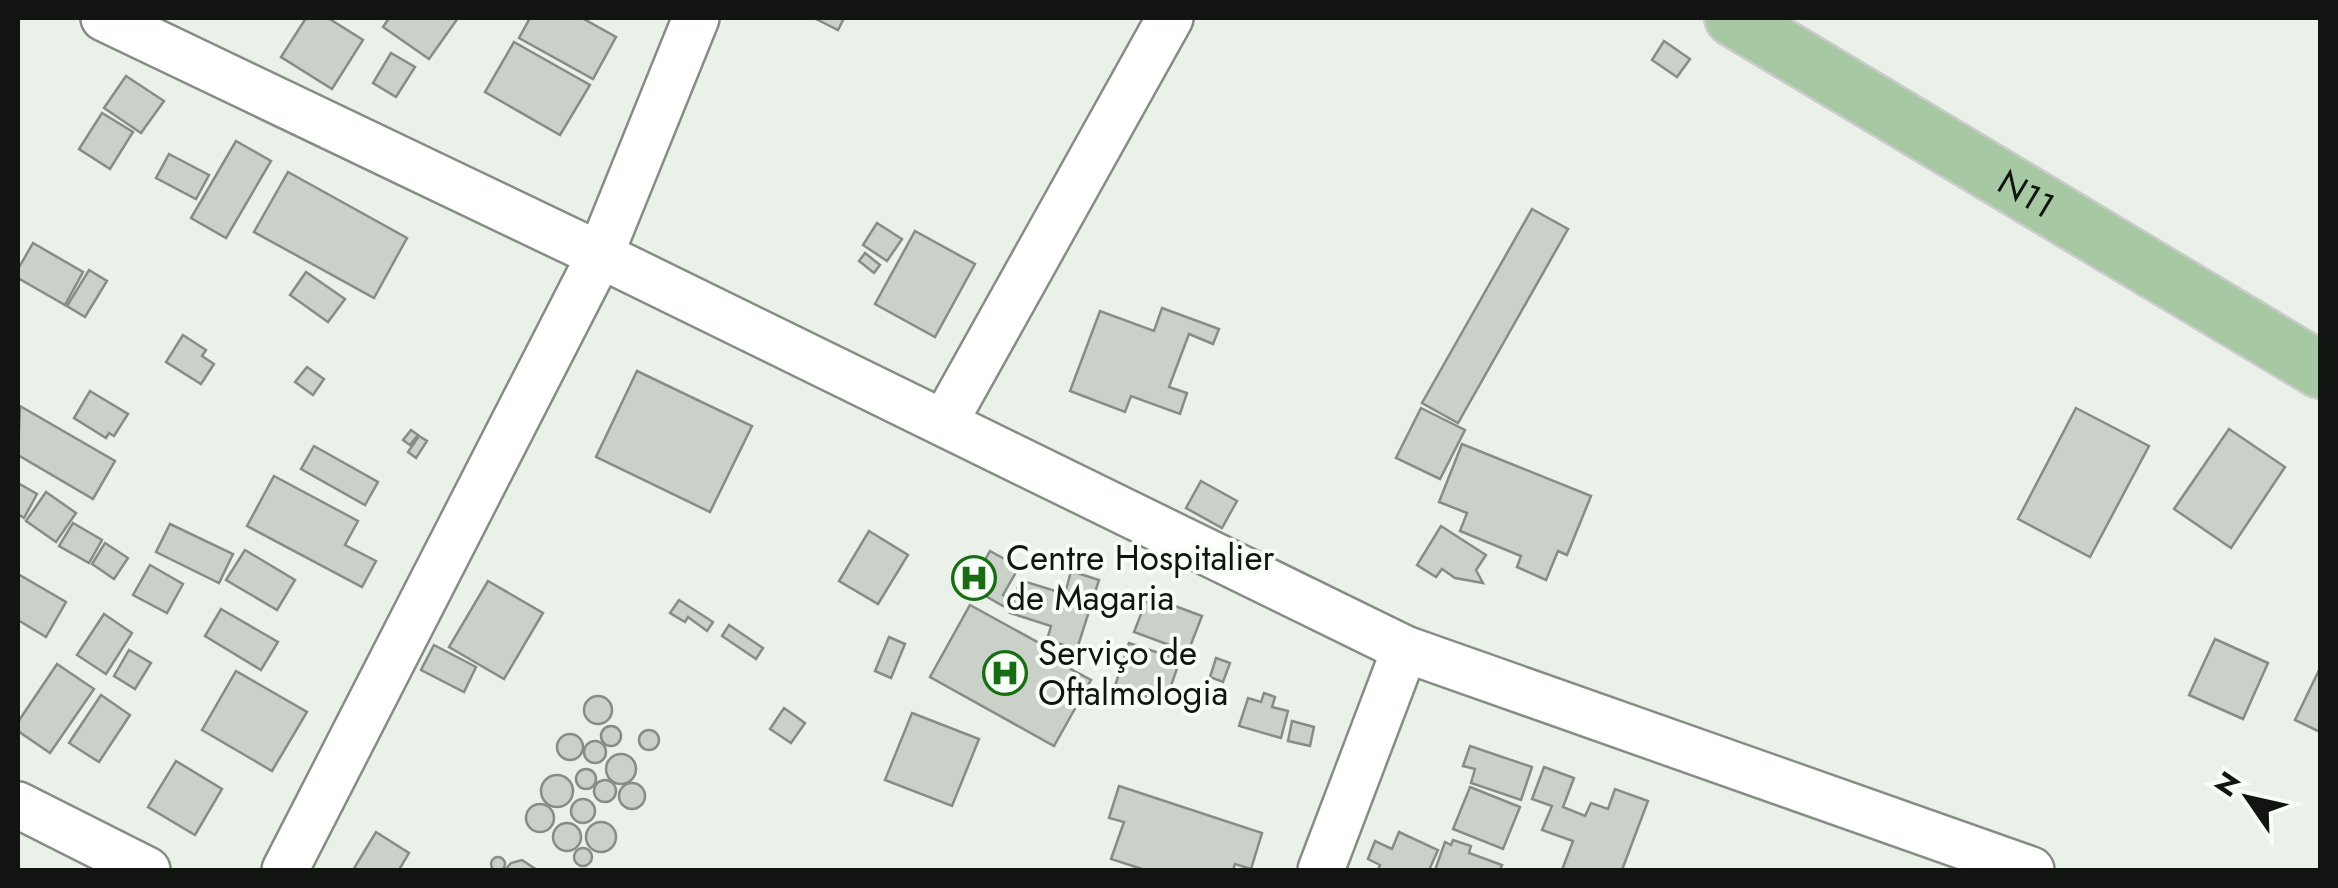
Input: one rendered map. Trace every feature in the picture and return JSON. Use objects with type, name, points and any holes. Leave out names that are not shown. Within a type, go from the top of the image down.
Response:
[{"type":"main road","name":"N11","points":[[1733,18],[2320,370]]},
{"type":"street","points":[[104,18],[600,255],[1405,649],[2032,870]]},
{"type":"street","points":[[285,870],[600,255],[696,18]]},
{"type":"street","points":[[944,423],[1170,18]]},
{"type":"street","points":[[1321,870],[1405,649]]},
{"type":"street","points":[[18,805],[147,870]]},
{"type":"building","points":[[306,18],[328,18],[363,40],[332,89],[281,57]]},
{"type":"building","points":[[389,18],[458,18],[429,59],[383,27]]},
{"type":"building","points":[[530,18],[582,18],[616,37],[593,79],[519,38]]},
{"type":"building","points":[[814,18],[844,18],[838,30]]},
{"type":"building","points":[[1664,41],[1690,59],[1677,77],[1652,60]]},
{"type":"building","points":[[514,42],[590,85],[560,135],[485,92]]},
{"type":"building","points":[[391,53],[415,67],[396,97],[373,83]]},
{"type":"building","points":[[126,76],[164,101],[141,133],[104,108]]},
{"type":"building","points":[[102,113],[133,132],[110,169],[79,149]]},
{"type":"building","points":[[236,141],[271,161],[226,238],[191,218]]},
{"type":"building","points":[[169,154],[209,175],[196,199],[156,178]]},
{"type":"building","points":[[288,172],[407,238],[374,298],[254,232]]},
{"type":"building","points":[[1532,209],[1568,229],[1458,423],[1422,403]]},
{"type":"building","points":[[877,223],[902,239],[887,261],[863,245]]},
{"type":"building","points":[[915,231],[975,264],[935,337],[875,304]]},
{"type":"building","points":[[33,243],[83,272],[65,305],[18,278],[18,269]]},
{"type":"building","points":[[865,253],[880,265],[874,273],[859,261]]},
{"type":"building","points":[[89,270],[107,281],[85,317],[67,306]]},
{"type":"building","points":[[306,272],[345,299],[328,322],[290,295]]},
{"type":"building","points":[[1162,308],[1219,329],[1213,344],[1189,334],[1169,387],[1187,393],[1180,414],[1131,396],[1125,412],[1070,391],[1100,311],[1154,331]]},
{"type":"building","points":[[183,335],[206,350],[202,356],[214,364],[201,384],[166,362]]},
{"type":"building","points":[[307,367],[324,379],[313,395],[295,382]]},
{"type":"building","points":[[637,371],[752,426],[710,512],[596,457]]},
{"type":"building","points":[[90,391],[128,414],[114,436],[109,433],[106,438],[74,418]]},
{"type":"building","points":[[20,406],[115,461],[93,499],[18,455]]},
{"type":"building","points":[[1421,408],[1465,430],[1440,479],[1396,458]]},
{"type":"building","points":[[2076,408],[2149,446],[2090,557],[2018,519]]},
{"type":"building","points":[[2229,429],[2285,467],[2231,548],[2174,509]]},
{"type":"building","points":[[411,430],[418,435],[410,445],[403,440]]},
{"type":"building","points":[[419,436],[427,441],[416,458],[408,452]]},
{"type":"building","points":[[1462,444],[1591,496],[1567,555],[1558,551],[1546,580],[1517,567],[1521,556],[1460,531],[1467,513],[1439,502]]},
{"type":"building","points":[[314,446],[378,482],[365,505],[301,469]]},
{"type":"building","points":[[274,476],[358,521],[345,545],[376,561],[362,587],[247,526]]},
{"type":"building","points":[[1201,481],[1237,501],[1222,528],[1186,508]]},
{"type":"building","points":[[18,483],[37,494],[24,518],[18,514]]},
{"type":"building","points":[[46,492],[76,513],[56,542],[26,521]]},
{"type":"building","points":[[73,523],[102,540],[89,563],[59,546]]},
{"type":"building","points":[[170,524],[233,554],[219,583],[156,552]]},
{"type":"building","points":[[1441,526],[1486,555],[1476,570],[1483,583],[1455,578],[1442,569],[1436,577],[1417,565]]},
{"type":"building","points":[[869,531],[908,555],[878,604],[839,581]]},
{"type":"building","points":[[105,543],[128,558],[114,579],[92,564]]},
{"type":"building","points":[[245,550],[295,580],[277,610],[226,580]]},
{"type":"building","points":[[990,551],[1019,567],[1003,595],[1008,598],[1003,606],[970,587]]},
{"type":"building","points":[[150,565],[183,584],[167,613],[133,595]]},
{"type":"building","points":[[1071,571],[1099,580],[1077,649],[1047,640],[1051,626],[1010,613],[1020,580],[1065,594]]},
{"type":"building","points":[[18,574],[66,602],[46,637],[18,620]]},
{"type":"building","points":[[488,581],[543,613],[504,679],[449,647]]},
{"type":"building","points":[[1148,596],[1202,616],[1188,652],[1134,632]]},
{"type":"building","points":[[679,600],[713,622],[707,631],[688,617],[685,622],[670,613]]},
{"type":"building","name":"Serviço de Oftalmologia","points":[[970,605],[1072,661],[1069,668],[1091,680],[1054,746],[930,677]]},
{"type":"building","points":[[221,609],[278,642],[261,670],[205,636]]},
{"type":"building","points":[[104,614],[132,633],[106,674],[77,655]]},
{"type":"building","points":[[729,625],[763,648],[756,659],[722,636]]},
{"type":"building","points":[[889,637],[905,644],[891,678],[875,671]]},
{"type":"building","points":[[2215,639],[2268,663],[2243,719],[2189,695]]},
{"type":"building","points":[[1129,643],[1180,660],[1165,703],[1115,686]]},
{"type":"building","points":[[434,645],[476,667],[464,692],[421,670]]},
{"type":"building","points":[[129,650],[151,663],[135,689],[114,676]]},
{"type":"building","points":[[1216,658],[1230,663],[1223,682],[1210,677]]},
{"type":"building","points":[[57,664],[94,689],[50,753],[18,731],[18,722]]},
{"type":"building","points":[[2320,668],[2320,732],[2295,720]]},
{"type":"building","points":[[236,671],[307,712],[272,771],[202,730]]},
{"type":"building","points":[[1264,693],[1275,697],[1272,707],[1288,711],[1281,738],[1239,726],[1248,698],[1261,702]]},
{"type":"building","points":[[101,695],[130,715],[99,762],[69,743]]},
{"type":"building","points":[[598,696],[608,700],[612,710],[608,720],[598,724],[588,720],[584,710],[588,700]]},
{"type":"building","points":[[784,708],[805,723],[791,743],[770,729]]},
{"type":"building","points":[[912,713],[979,739],[952,806],[885,780]]},
{"type":"building","points":[[1292,721],[1314,727],[1310,746],[1288,741]]},
{"type":"building","points":[[611,726],[621,736],[611,746],[601,736]]},
{"type":"building","points":[[645,730],[653,730],[659,740],[653,750],[645,750],[639,744],[639,736]]},
{"type":"building","points":[[570,734],[579,738],[583,747],[579,756],[570,760],[561,756],[557,747],[561,738]]},
{"type":"building","points":[[595,741],[603,744],[603,760],[595,763],[587,760],[584,752],[587,744]]},
{"type":"building","points":[[1470,746],[1532,767],[1521,800],[1471,783],[1475,769],[1463,766]]},
{"type":"building","points":[[621,754],[635,763],[636,769],[627,783],[621,784],[607,775],[606,769],[615,755]]},
{"type":"building","points":[[176,761],[222,789],[195,835],[148,807]]},
{"type":"building","points":[[1544,767],[1574,778],[1563,807],[1585,816],[1591,803],[1608,809],[1615,789],[1648,801],[1622,870],[1562,870],[1573,841],[1542,830],[1552,806],[1532,799]]},
{"type":"building","points":[[586,769],[596,779],[586,789],[576,779]]},
{"type":"building","points":[[557,775],[569,779],[573,791],[569,803],[557,807],[545,803],[541,791],[545,779]]},
{"type":"building","points":[[605,780],[613,783],[613,799],[605,802],[597,799],[594,791],[597,783]]},
{"type":"building","points":[[632,783],[641,787],[645,796],[641,805],[632,809],[623,805],[619,796],[623,787]]},
{"type":"building","points":[[1119,786],[1262,833],[1251,869],[1235,864],[1233,870],[1145,870],[1111,859],[1124,822],[1109,818]]},
{"type":"building","points":[[1470,787],[1520,807],[1503,849],[1453,829]]},
{"type":"building","points":[[583,799],[592,802],[592,820],[583,823],[574,820],[571,811],[574,802]]},
{"type":"building","points":[[540,804],[550,808],[554,818],[550,828],[540,832],[530,828],[526,818],[530,808]]},
{"type":"building","points":[[601,822],[612,826],[616,837],[612,848],[601,852],[590,848],[586,837],[590,826]]},
{"type":"building","points":[[567,823],[577,827],[581,837],[577,847],[567,851],[557,847],[553,837],[557,827]]},
{"type":"building","points":[[376,832],[409,853],[399,870],[353,870]]},
{"type":"building","points":[[1399,832],[1438,850],[1429,870],[1378,870],[1380,865],[1368,859],[1375,841],[1392,849]]},
{"type":"building","points":[[1453,840],[1471,846],[1469,853],[1502,865],[1500,870],[1435,870],[1445,842],[1451,845]]},
{"type":"building","points":[[583,848],[590,850],[590,864],[583,866],[576,864],[574,857],[576,850]]},
{"type":"building","points":[[498,857],[505,864],[498,871],[491,864]]},
{"type":"building","points":[[522,860],[537,870],[505,870],[511,863]]},
{"type":"place","name":"Centre Hospitalier de Magaria","points":[[974,578]]},
{"type":"place","name":"Serviço de Oftalmologia","points":[[1005,673]]}]
